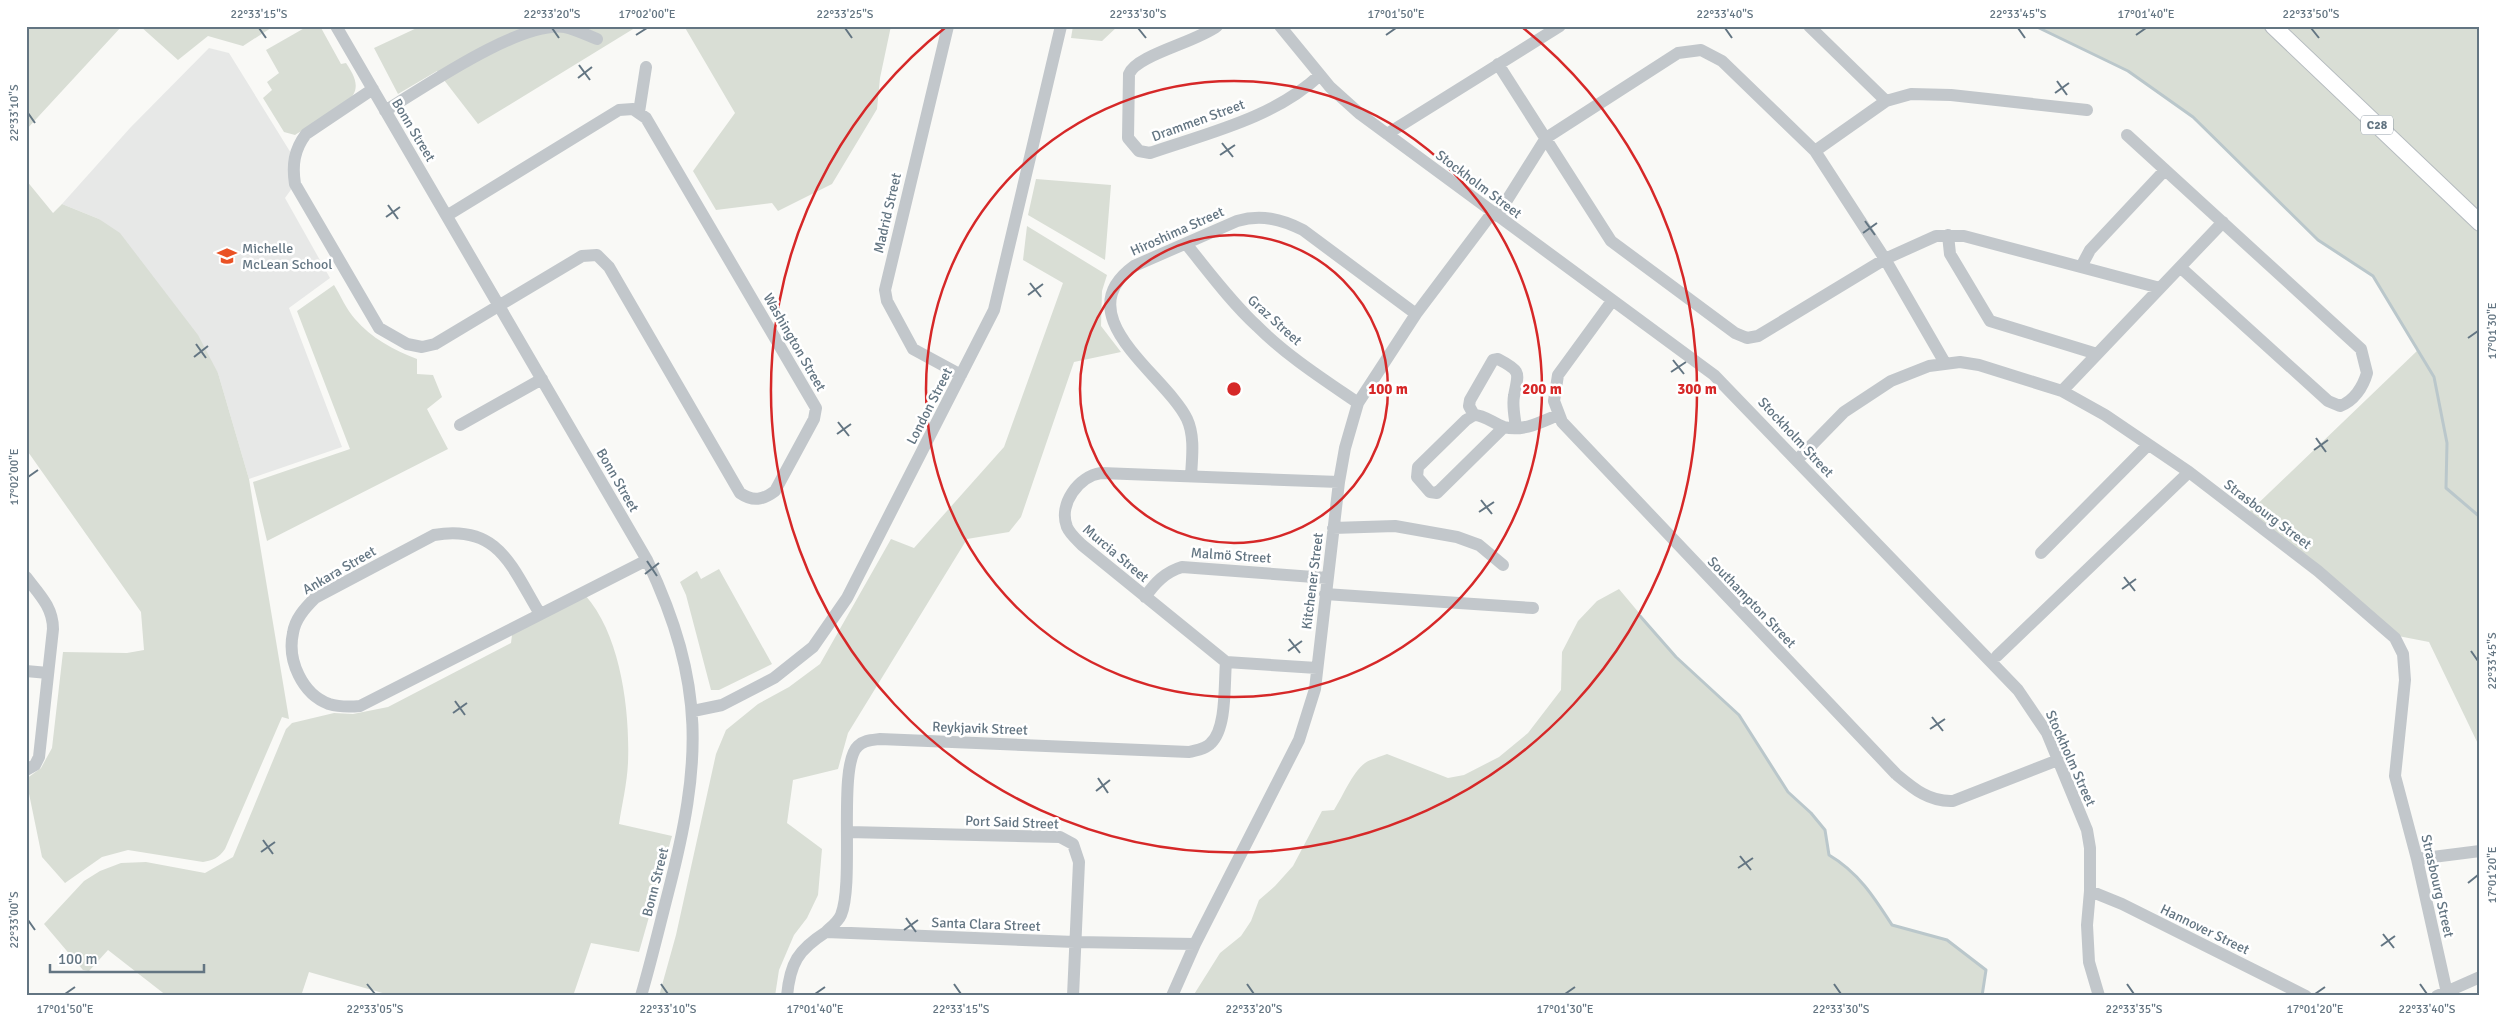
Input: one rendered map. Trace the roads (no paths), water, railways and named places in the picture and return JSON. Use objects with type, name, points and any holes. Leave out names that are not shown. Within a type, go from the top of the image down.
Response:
[{"type":"main road","name":"C28","points":[[2273,26],[2480,223]]},
{"type":"street","name":"Bonn Street","points":[[336,26],[448,215],[647,560],[668,605],[679,638],[688,676],[693,711],[694,754],[688,812],[641,996]]},
{"type":"street","name":"Madrid Street","points":[[948,26],[885,290],[887,301],[913,349],[961,375]]},
{"type":"street","name":"London Street","points":[[693,711],[722,705],[774,678],[813,647],[826,632],[848,598],[991,317],[997,301],[1062,26]]},
{"type":"street","name":"Drammen Street","points":[[1217,26],[1198,39],[1144,60],[1132,67],[1129,74],[1128,138],[1139,151],[1150,153],[1272,110],[1298,94],[1320,75]]},
{"type":"street","name":"Stockholm Street","points":[[1280,26],[1320,75],[1344,100],[1387,134],[1714,375],[2018,690],[2041,722],[2088,836],[2090,891],[2087,925],[2089,966],[2099,996]]},
{"type":"street","points":[[1387,134],[1560,26]]},
{"type":"street","points":[[1809,26],[1886,101]]},
{"type":"street","points":[[385,111],[464,64],[516,37],[552,28],[566,28],[597,39]]},
{"type":"street","points":[[1546,138],[1678,53],[1701,50],[1722,61],[1815,151],[1885,258],[1945,363]]},
{"type":"street","points":[[1498,64],[1611,241],[1734,334],[1747,338],[1758,336],[1885,258],[1936,236],[1948,234],[1964,236],[2160,288]]},
{"type":"street","points":[[448,215],[613,113],[625,108],[639,112],[646,66]]},
{"type":"street","points":[[372,89],[306,134],[298,145],[293,170],[295,184],[300,193],[380,328],[392,338],[422,347],[435,344],[500,307]]},
{"type":"street","points":[[1815,151],[1886,101],[1911,94],[1950,95],[2087,110]]},
{"type":"street","name":"Washington Street","points":[[500,307],[582,256],[597,255],[604,260],[740,493],[755,500],[764,498],[775,491],[814,419],[816,408],[646,118],[639,112]]},
{"type":"street","points":[[2126,135],[2361,349],[2367,373],[2357,394],[2347,404],[2340,406],[2328,401],[2180,267]]},
{"type":"street","name":"Kitchener Street","points":[[1172,996],[1195,944],[1300,740],[1315,689],[1339,482],[1345,448],[1358,403],[1369,382],[1416,314],[1495,214],[1546,138]]},
{"type":"street","points":[[2081,267],[2090,250],[2165,170]]},
{"type":"street","name":"Hiroshima Street","points":[[1191,476],[1192,441],[1186,418],[1118,334],[1110,314],[1111,299],[1127,271],[1140,263],[1187,245],[1250,217],[1277,219],[1302,230],[1416,314]]},
{"type":"street","points":[[2062,391],[2223,222]]},
{"type":"street","points":[[1948,234],[1950,254],[1990,321],[2097,354]]},
{"type":"street","name":"Graz Street","points":[[1187,245],[1235,304],[1266,335],[1313,373],[1358,403]]},
{"type":"street","points":[[1474,415],[1466,420],[1418,467],[1418,477],[1430,492],[1436,493],[1510,427],[1514,397],[1519,379],[1518,374],[1498,358],[1493,360],[1470,400],[1469,406],[1474,415],[1510,427],[1526,428],[1558,415],[1554,396],[1558,375],[1612,301]]},
{"type":"street","name":"Strasbourg Street","points":[[1797,460],[1844,412],[1874,391],[1912,372],[1945,363],[1979,366],[2062,391],[2106,415],[2189,472],[2318,571],[2386,629],[2399,643],[2403,654],[2405,680],[2395,776],[2417,860],[2442,994]]},
{"type":"street","points":[[460,425],[542,380]]},
{"type":"street","name":"Southampton Street","points":[[1558,415],[1586,450],[1896,774],[1916,791],[1940,801],[1960,800],[2058,760]]},
{"type":"street","points":[[2041,553],[2148,445]]},
{"type":"street","points":[[1998,656],[2189,472]]},
{"type":"street","name":"Murcia Street","points":[[1226,662],[1070,534],[1065,515],[1068,502],[1074,490],[1085,479],[1096,474],[1339,482]]},
{"type":"street","points":[[1334,528],[1395,526],[1457,536],[1479,545],[1503,566]]},
{"type":"street","name":"Ankara Street","points":[[540,614],[499,550],[484,538],[471,533],[446,533],[434,535],[315,598],[305,607],[298,619],[293,633],[291,650],[296,668],[312,694],[328,703],[344,707],[360,706],[647,560]]},
{"type":"street","name":"Malmö Street","points":[[1145,597],[1165,574],[1182,567],[1327,578]]},
{"type":"street","points":[[26,577],[48,606],[53,620],[39,757],[35,765],[26,770]]},
{"type":"street","points":[[1325,594],[1533,608]]},
{"type":"street","points":[[1226,662],[1317,668]]},
{"type":"street","name":"Reykjavik Street","points":[[826,932],[840,918],[843,905],[850,762],[855,749],[865,742],[880,739],[1189,752],[1209,745],[1220,732],[1226,662]]},
{"type":"street","points":[[26,670],[48,673]]},
{"type":"street","name":"Port Said Street","points":[[848,832],[1060,837],[1070,841],[1076,848],[1080,871],[1075,942]]},
{"type":"street","points":[[2417,860],[2480,851]]},
{"type":"street","name":"Hannover Street","points":[[2090,891],[2122,904],[2306,996]]},
{"type":"street","points":[[786,996],[789,976],[799,954],[807,945],[826,932]]},
{"type":"street","name":"Santa Clara Street","points":[[826,932],[1075,942],[1195,944]]},
{"type":"street","points":[[1073,996],[1075,942]]},
{"type":"street","points":[[2442,994],[2480,977]]},
{"type":"waterway","points":[[2035,26],[2128,71],[2193,117],[2318,240],[2373,276],[2434,377],[2447,443],[2446,488],[2480,517]]},
{"type":"waterway","points":[[1640,616],[1676,657],[1739,715],[1788,792],[1811,813],[1825,830],[1829,855],[1857,877],[1872,895],[1892,925],[1947,940],[1986,970],[1982,996]]},
{"type":"place","name":"Michelle McLean School","points":[[227,256]]}]
